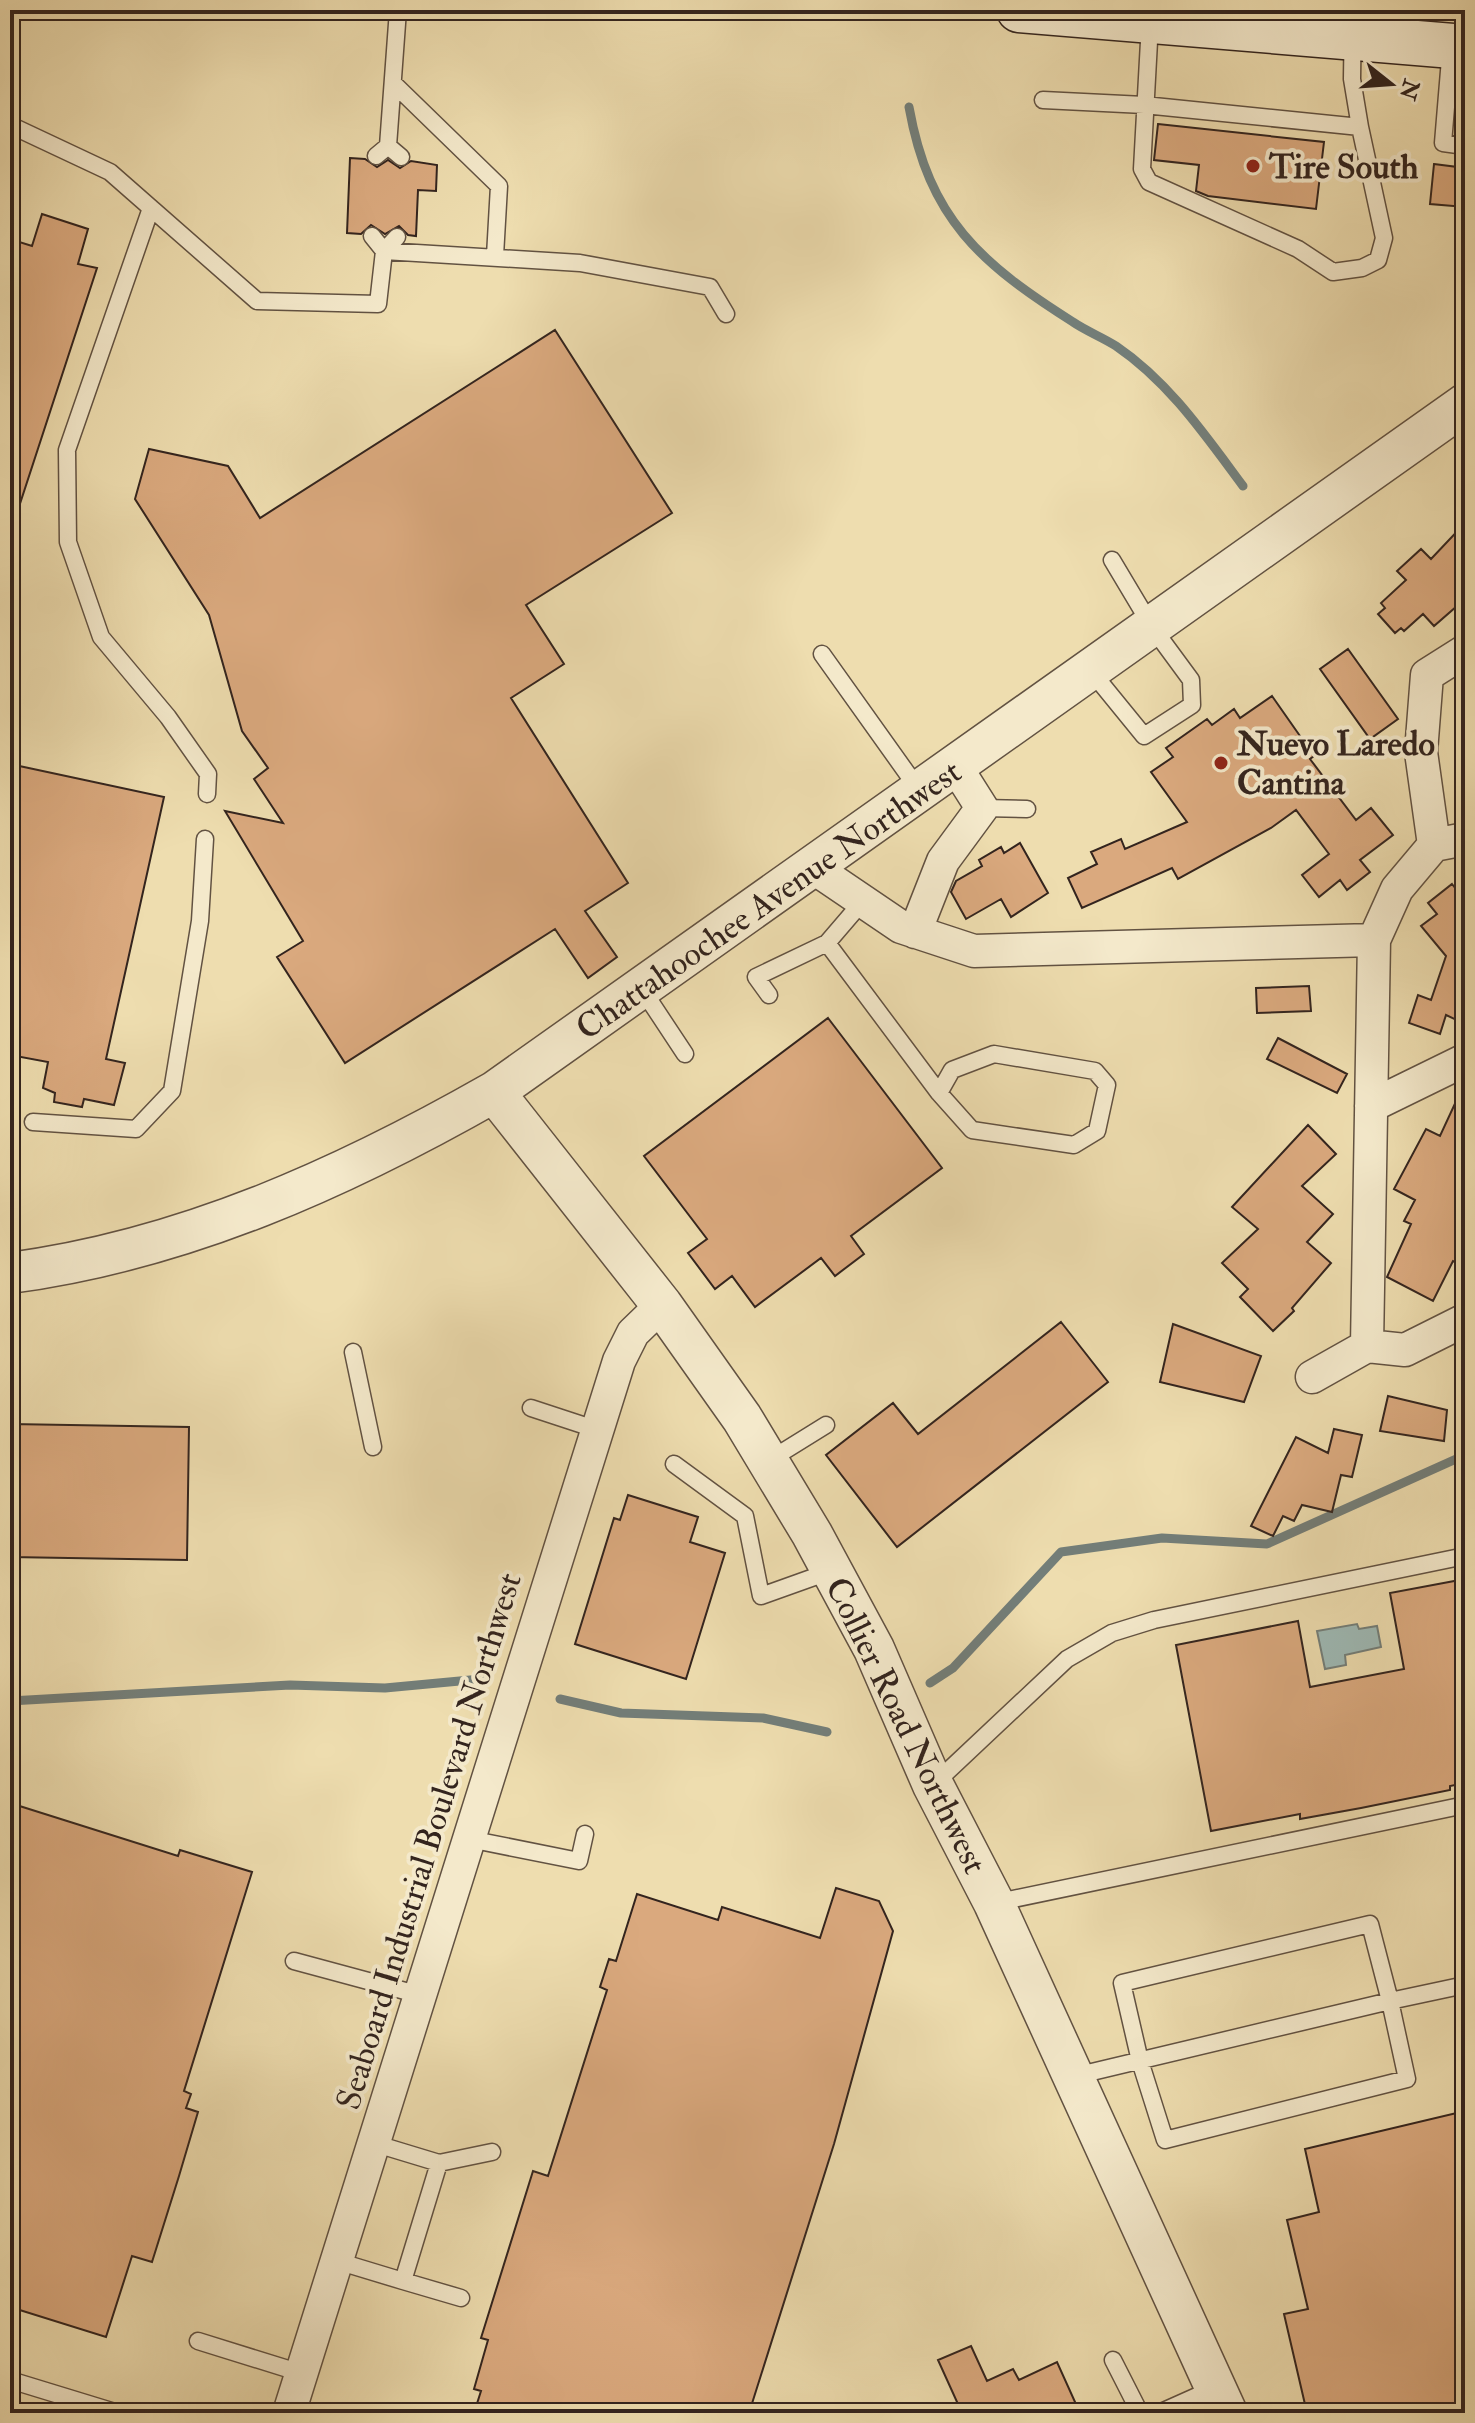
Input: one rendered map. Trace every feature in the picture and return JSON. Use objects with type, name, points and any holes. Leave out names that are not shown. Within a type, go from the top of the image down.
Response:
[{"type":"main road","points":[[1019,10],[1150,21],[1353,24],[1458,46]]},
{"type":"street","name":"Chattahoochee Avenue Northwest","points":[[10,1273],[46,1268],[195,1230],[277,1202],[420,1135],[494,1092],[1465,404]]},
{"type":"street","points":[[1367,1346],[1374,940],[1397,889],[1450,842],[1421,752],[1427,675],[1465,651]]},
{"type":"street","points":[[915,932],[943,861],[982,808],[956,767]]},
{"type":"street","points":[[814,868],[901,927],[974,951],[1374,940]]},
{"type":"street","points":[[1371,1106],[1465,1060]]},
{"type":"street","name":"Collier Road Northwest","points":[[494,1092],[662,1305],[742,1418],[831,1571],[874,1649],[933,1785],[994,1903],[1221,2400]]},
{"type":"street","name":"Seaboard Industrial Boulevard Northwest","points":[[289,2413],[619,1361],[633,1333],[662,1305]]},
{"type":"street","points":[[1312,1377],[1367,1346],[1405,1350],[1465,1320]]},
{"type":"lane","points":[[388,153],[398,10]]},
{"type":"lane","points":[[1150,21],[1142,169],[1149,182],[1298,249],[1333,272],[1362,268],[1378,260],[1384,238],[1352,79],[1353,24]]},
{"type":"lane","points":[[1458,46],[1443,143],[1465,146]]},
{"type":"lane","points":[[393,83],[499,186],[495,256]]},
{"type":"lane","points":[[1043,100],[1144,105],[1360,127]]},
{"type":"lane","points":[[10,125],[110,172],[257,301],[378,304],[384,251],[397,237]]},
{"type":"lane","points":[[151,208],[67,450],[68,542],[101,637],[168,717],[208,774],[207,794]]},
{"type":"lane","points":[[372,236],[384,251],[580,263],[710,287],[726,314]]},
{"type":"lane","points":[[1091,671],[1144,736],[1192,705],[1191,680],[1152,627],[1112,560]]},
{"type":"lane","points":[[822,654],[920,792]]},
{"type":"lane","points":[[982,808],[1027,809]]},
{"type":"lane","points":[[33,1122],[136,1129],[172,1091],[200,921],[205,839]]},
{"type":"lane","points":[[769,995],[756,977],[827,943],[863,901]]},
{"type":"lane","points":[[827,943],[939,1093],[972,1130],[1074,1145],[1097,1131],[1107,1085],[1095,1071],[994,1054],[952,1070],[939,1093]]},
{"type":"lane","points":[[642,989],[685,1054]]},
{"type":"lane","points":[[353,1352],[373,1447]]},
{"type":"lane","points":[[531,1408],[598,1430]]},
{"type":"lane","points":[[768,1461],[826,1425]]},
{"type":"lane","points":[[674,1464],[745,1516],[761,1596],[831,1571]]},
{"type":"lane","points":[[933,1785],[1067,1659],[1112,1633],[1154,1620],[1465,1556]]},
{"type":"lane","points":[[994,1903],[1465,1805]]},
{"type":"lane","points":[[469,1839],[579,1861],[585,1834]]},
{"type":"lane","points":[[1370,1924],[1390,2001],[1407,2079],[1165,2140],[1140,2061],[1122,1983],[1370,1924]]},
{"type":"lane","points":[[294,1961],[420,1995]]},
{"type":"lane","points":[[1073,2077],[1465,1985]]},
{"type":"lane","points":[[373,2143],[439,2163],[492,2152]]},
{"type":"lane","points":[[403,2281],[439,2163]]},
{"type":"lane","points":[[337,2261],[461,2298]]},
{"type":"lane","points":[[198,2341],[301,2373]]},
{"type":"lane","points":[[1113,2360],[1140,2413]]},
{"type":"lane","points":[[10,2380],[118,2413]]},
{"type":"lane","points":[[1159,2413],[1221,2400]]},
{"type":"water","points":[[1357,1624],[1359,1629],[1377,1626],[1381,1647],[1345,1655],[1346,1665],[1325,1669],[1317,1631]]},
{"type":"building","points":[[1158,124],[1324,142],[1316,209],[1208,196],[1196,191],[1199,165],[1154,160]]},
{"type":"building","points":[[350,158],[365,159],[377,167],[388,160],[400,168],[411,161],[437,165],[436,191],[418,190],[416,236],[408,235],[399,226],[385,234],[371,225],[361,234],[347,233]]},
{"type":"building","points":[[1434,164],[1465,168],[1465,207],[1430,204]]},
{"type":"building","points":[[42,214],[88,229],[78,264],[97,268],[15,519],[10,518],[10,239],[32,246]]},
{"type":"building","points":[[555,330],[672,513],[526,605],[564,664],[511,698],[628,883],[585,911],[617,957],[588,978],[555,929],[345,1063],[277,957],[303,941],[225,811],[283,823],[254,779],[268,768],[242,731],[209,615],[135,499],[149,449],[228,466],[260,518]]},
{"type":"building","points":[[1465,523],[1465,599],[1434,626],[1423,614],[1404,631],[1401,628],[1395,633],[1378,614],[1385,608],[1381,603],[1406,580],[1397,571],[1421,549],[1431,559]]},
{"type":"building","points":[[1348,649],[1398,719],[1370,739],[1320,669]]},
{"type":"building","points":[[1272,696],[1314,756],[1310,759],[1356,820],[1371,808],[1393,835],[1360,860],[1370,872],[1347,890],[1340,880],[1319,897],[1302,875],[1329,854],[1296,810],[1271,828],[1178,879],[1172,868],[1082,908],[1068,878],[1097,864],[1091,852],[1121,839],[1125,849],[1187,822],[1151,772],[1173,757],[1166,748],[1207,719],[1212,725],[1234,709],[1240,718]]},
{"type":"building","points":[[10,764],[164,797],[106,1059],[125,1063],[114,1105],[84,1099],[82,1107],[54,1102],[55,1093],[43,1088],[48,1062],[10,1055]]},
{"type":"building","points":[[1020,843],[1048,893],[1011,917],[1001,899],[966,919],[951,892],[956,881],[982,866],[979,860],[1001,847],[1004,853]]},
{"type":"building","points":[[1452,884],[1460,894],[1465,890],[1465,1024],[1446,1015],[1440,1034],[1409,1023],[1418,995],[1431,1000],[1446,956],[1421,926],[1437,914],[1428,903]]},
{"type":"building","points":[[1309,986],[1311,1011],[1257,1013],[1256,988]]},
{"type":"building","points":[[828,1018],[942,1168],[851,1236],[864,1254],[835,1276],[821,1258],[755,1307],[732,1276],[715,1289],[688,1253],[707,1239],[644,1156]]},
{"type":"building","points":[[1278,1038],[1347,1074],[1337,1093],[1267,1059]]},
{"type":"building","points":[[1465,1082],[1465,1267],[1453,1261],[1433,1301],[1387,1277],[1411,1224],[1404,1221],[1415,1200],[1394,1189],[1426,1129],[1440,1136]]},
{"type":"building","points":[[1308,1125],[1336,1154],[1302,1186],[1333,1214],[1307,1242],[1331,1263],[1292,1308],[1294,1311],[1273,1331],[1240,1297],[1248,1289],[1222,1263],[1258,1229],[1232,1207]]},
{"type":"building","points":[[1061,1322],[1108,1382],[897,1547],[826,1455],[893,1403],[918,1434]]},
{"type":"building","points":[[1173,1324],[1261,1356],[1244,1402],[1160,1382]]},
{"type":"building","points":[[1388,1396],[1447,1410],[1444,1441],[1380,1431]]},
{"type":"building","points":[[10,1424],[189,1427],[187,1560],[10,1557]]},
{"type":"building","points":[[1334,1429],[1362,1435],[1352,1477],[1341,1475],[1332,1512],[1302,1505],[1294,1521],[1283,1516],[1273,1536],[1251,1526],[1296,1437],[1328,1453]]},
{"type":"building","points":[[628,1495],[698,1517],[690,1542],[725,1553],[686,1679],[575,1644],[614,1518],[620,1520]]},
{"type":"building","points":[[1465,1579],[1465,1783],[1450,1786],[1450,1790],[1361,1808],[1300,1819],[1300,1814],[1211,1831],[1176,1645],[1298,1621],[1310,1687],[1404,1669],[1390,1593]]},
{"type":"building","points":[[10,1803],[178,1856],[180,1850],[252,1872],[184,2091],[191,2094],[186,2108],[198,2112],[152,2262],[132,2256],[106,2337],[10,2307]]},
{"type":"building","points":[[836,1888],[879,1901],[893,1931],[834,2144],[749,2413],[474,2413],[481,2391],[474,2389],[488,2340],[481,2338],[533,2171],[548,2176],[607,1990],[600,1987],[609,1959],[616,1961],[637,1894],[718,1920],[722,1907],[820,1938]]},
{"type":"building","points":[[1465,2111],[1465,2409],[1446,2413],[1307,2413],[1284,2314],[1308,2309],[1287,2220],[1319,2212],[1305,2149]]},
{"type":"building","points":[[971,2346],[987,2381],[1013,2369],[1019,2380],[1057,2362],[1080,2413],[962,2413],[938,2360]]},
{"type":"waterway","points":[[909,107],[930,180],[945,209],[964,234],[1011,279],[1078,325],[1116,346],[1153,376],[1185,410],[1243,486]]},
{"type":"waterway","points":[[930,1683],[953,1668],[1061,1552],[1162,1538],[1267,1544],[1465,1455]]},
{"type":"waterway","points":[[10,1701],[290,1685],[385,1688],[481,1679]]},
{"type":"waterway","points":[[560,1699],[621,1713],[763,1718],[827,1732]]},
{"type":"place","name":"Tire South","points":[[1253,166]]},
{"type":"place","name":"Nuevo Laredo Cantina","points":[[1221,763]]}]
